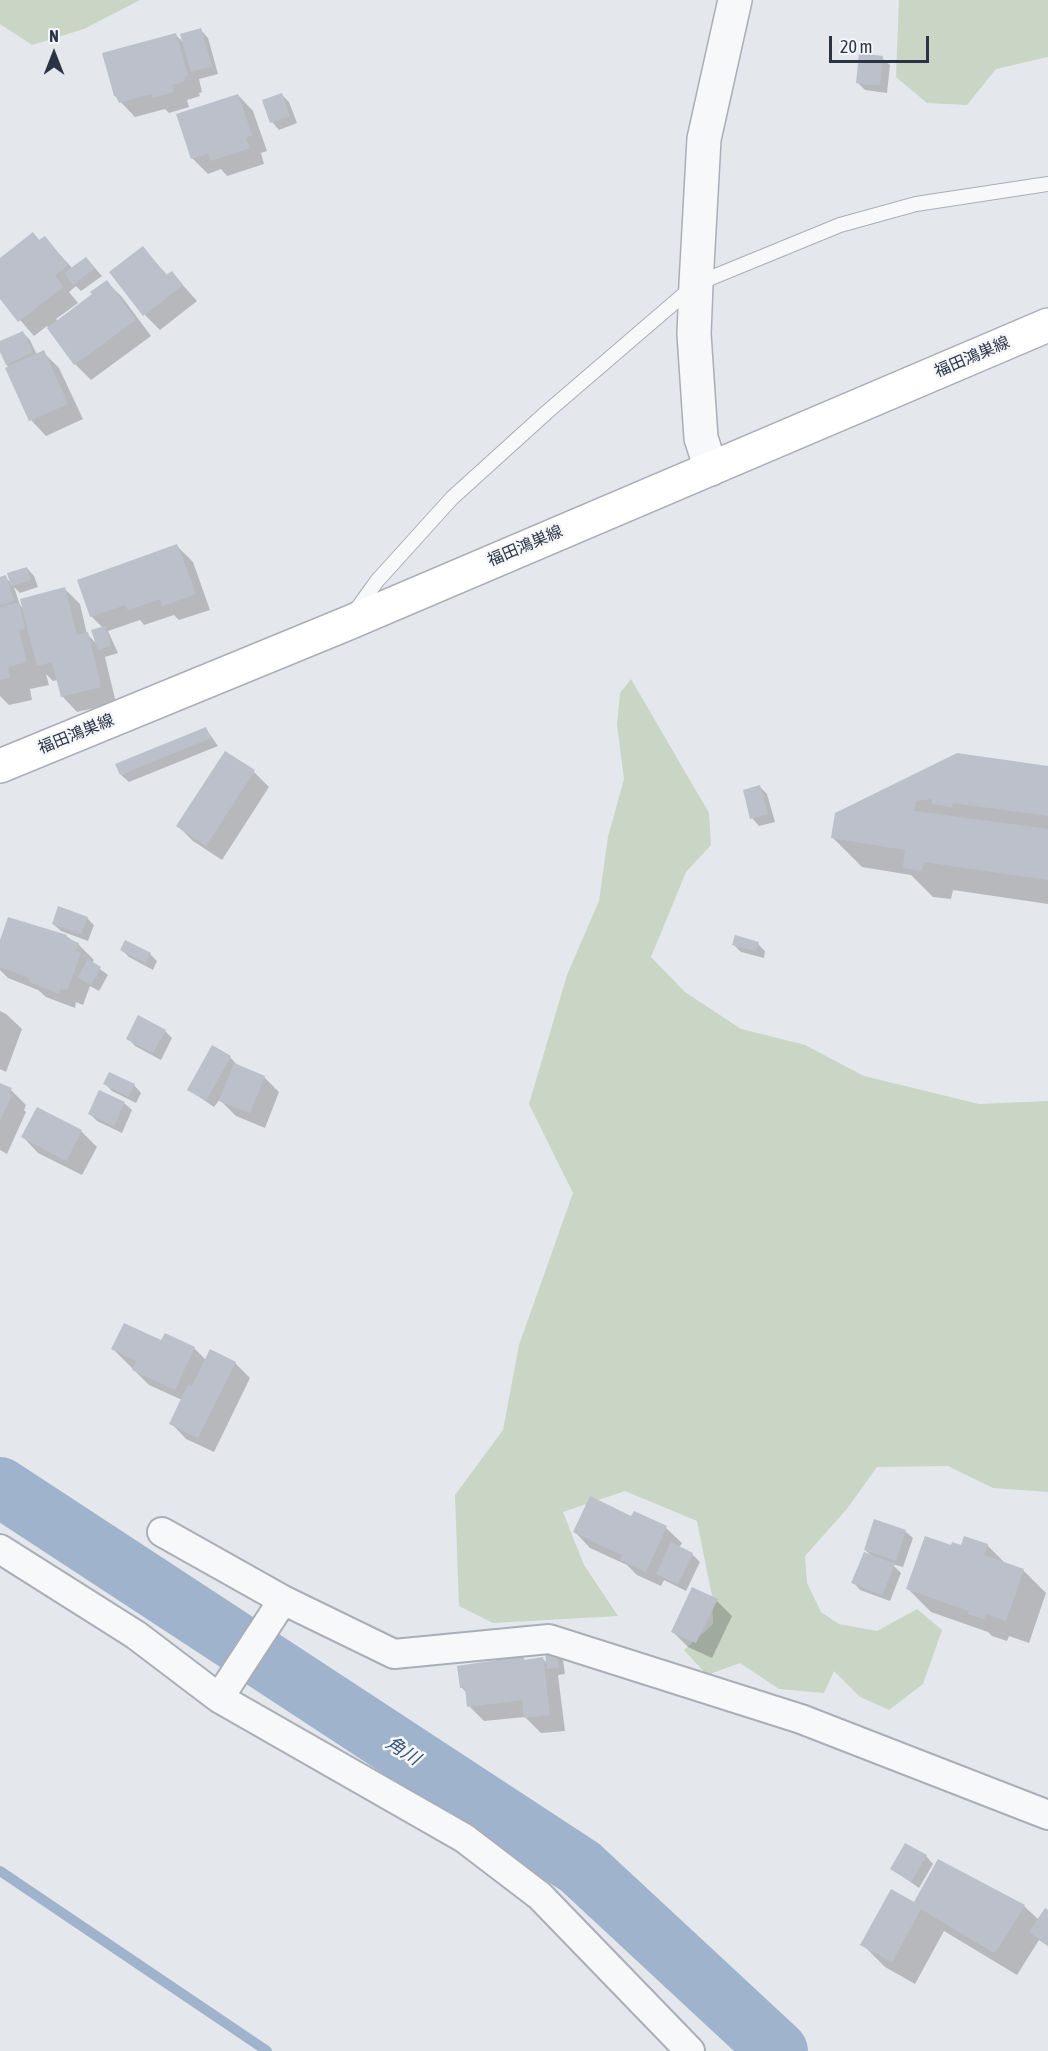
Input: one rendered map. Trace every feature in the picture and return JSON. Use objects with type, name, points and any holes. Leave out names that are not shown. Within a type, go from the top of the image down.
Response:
[{"type":"main road","name":"福田鴻巣線","points":[[0,766],[346,624],[1048,325]]},
{"type":"street","points":[[711,468],[700,438],[694,333],[696,284],[704,139],[735,0]]},
{"type":"street","points":[[162,1532],[283,1600],[394,1654],[549,1639],[801,1719],[1048,1815]]},
{"type":"street","points":[[0,1549],[136,1635],[219,1698],[473,1845],[540,1896],[690,2051]]},
{"type":"street","points":[[219,1698],[283,1600]]},
{"type":"lane","points":[[346,624],[377,581],[452,498],[547,412],[696,284],[840,225],[905,207],[1048,184]]},
{"type":"green space","points":[[0,0],[140,0],[84,29],[32,45],[0,24]]},
{"type":"green space","points":[[899,0],[1048,0],[1048,57],[996,69],[967,105],[927,103],[896,77]]},
{"type":"green space","points":[[631,679],[709,813],[711,845],[686,872],[651,957],[685,992],[741,1029],[805,1045],[864,1076],[979,1104],[1048,1101],[1048,1492],[993,1488],[948,1466],[877,1467],[846,1510],[805,1556],[807,1583],[821,1612],[839,1624],[877,1631],[917,1609],[942,1630],[923,1684],[889,1710],[860,1697],[834,1671],[824,1693],[779,1689],[740,1663],[707,1675],[684,1650],[713,1624],[712,1596],[697,1521],[625,1491],[563,1512],[584,1565],[618,1616],[493,1623],[459,1606],[455,1495],[503,1430],[519,1345],[573,1193],[529,1104],[567,975],[599,901],[608,837],[624,779],[617,725],[620,693]]},
{"type":"building","points":[[201,28],[212,66],[191,72],[180,34]]},
{"type":"building","points":[[176,33],[188,76],[184,77],[185,81],[172,85],[174,92],[152,98],[151,94],[119,103],[114,96],[102,53]]},
{"type":"building","points":[[859,53],[883,56],[880,86],[856,83]]},
{"type":"building","points":[[282,93],[290,116],[270,123],[262,100]]},
{"type":"building","points":[[238,94],[252,135],[246,138],[250,148],[210,161],[208,153],[191,159],[176,114]]},
{"type":"building","points":[[33,232],[39,240],[45,236],[68,265],[55,275],[63,287],[18,322],[0,299],[0,258]]},
{"type":"building","points":[[143,246],[166,275],[172,271],[183,285],[143,316],[109,272]]},
{"type":"building","points":[[86,257],[95,268],[73,285],[64,273]]},
{"type":"building","points":[[107,280],[136,320],[74,365],[47,328]]},
{"type":"building","points":[[23,331],[33,352],[6,365],[0,352],[0,341]]},
{"type":"building","points":[[44,350],[68,404],[29,421],[5,368]]},
{"type":"building","points":[[177,544],[196,594],[162,606],[160,599],[128,610],[125,605],[90,617],[77,580]]},
{"type":"building","points":[[27,567],[31,580],[11,586],[7,573]]},
{"type":"building","points":[[6,575],[14,601],[0,605],[0,577]]},
{"type":"building","points":[[65,587],[77,635],[88,632],[101,687],[61,697],[52,662],[37,666],[20,599]]},
{"type":"building","points":[[19,603],[25,628],[19,630],[27,662],[8,667],[10,678],[0,680],[0,607]]},
{"type":"building","points":[[105,626],[111,645],[98,650],[91,630]]},
{"type":"building","points":[[206,727],[211,738],[120,775],[115,764]]},
{"type":"building","points":[[225,751],[255,770],[206,846],[176,826]]},
{"type":"building","points":[[957,753],[1048,766],[1048,816],[953,803],[952,807],[932,804],[932,799],[916,801],[914,811],[1048,829],[1048,880],[924,862],[922,871],[903,868],[905,850],[831,838],[835,813]]},
{"type":"building","points":[[760,785],[768,814],[750,819],[743,790]]},
{"type":"building","points":[[58,906],[88,917],[81,934],[52,924]]},
{"type":"building","points":[[8,917],[67,935],[66,938],[79,943],[76,951],[81,953],[67,990],[61,988],[59,994],[29,982],[30,978],[0,967],[0,940]]},
{"type":"building","points":[[735,935],[759,942],[756,951],[732,945]]},
{"type":"building","points":[[125,940],[151,953],[145,963],[120,950]]},
{"type":"building","points":[[88,959],[101,967],[91,985],[78,977]]},
{"type":"building","points":[[138,1015],[166,1030],[153,1053],[126,1039]]},
{"type":"building","points":[[212,1045],[231,1056],[206,1101],[187,1090]]},
{"type":"building","points":[[234,1063],[265,1076],[250,1113],[219,1101]]},
{"type":"building","points":[[109,1072],[135,1084],[129,1097],[103,1084]]},
{"type":"building","points":[[0,1083],[12,1088],[9,1094],[12,1095],[0,1121]]},
{"type":"building","points":[[99,1090],[125,1102],[114,1126],[88,1114]]},
{"type":"building","points":[[37,1107],[82,1130],[66,1161],[21,1137]]},
{"type":"building","points":[[124,1323],[161,1340],[165,1333],[195,1347],[175,1390],[132,1370],[136,1361],[111,1349]]},
{"type":"building","points":[[210,1349],[236,1362],[198,1438],[169,1424],[188,1384],[192,1386]]},
{"type":"building","points":[[590,1496],[631,1516],[634,1511],[667,1526],[646,1572],[620,1560],[622,1555],[573,1532]]},
{"type":"building","points":[[874,1519],[906,1530],[896,1561],[864,1550]]},
{"type":"building","points":[[925,1536],[951,1545],[952,1542],[961,1545],[964,1536],[988,1544],[984,1555],[1024,1569],[1006,1621],[986,1614],[984,1619],[968,1614],[969,1611],[906,1589]]},
{"type":"building","points":[[671,1542],[693,1553],[678,1584],[656,1574]]},
{"type":"building","points":[[864,1552],[895,1564],[882,1595],[851,1583]]},
{"type":"building","points":[[692,1587],[718,1599],[696,1643],[671,1632]]},
{"type":"building","points":[[556,1651],[559,1667],[547,1669],[545,1653]]},
{"type":"building","points":[[524,1656],[524,1660],[543,1657],[550,1715],[524,1718],[522,1700],[467,1707],[465,1687],[460,1688],[457,1666]]},
{"type":"building","points":[[905,1843],[927,1855],[911,1882],[890,1869]]},
{"type":"building","points":[[938,1859],[1025,1905],[994,1953],[921,1909],[892,1962],[860,1945],[891,1889],[914,1902]]},
{"type":"building","points":[[1045,1908],[1048,1910],[1048,1945],[1029,1932]]},
{"type":"waterway","name":"角川","points":[[0,1487],[580,1867],[778,2051]]},
{"type":"waterway","points":[[0,1871],[267,2051]]}]
